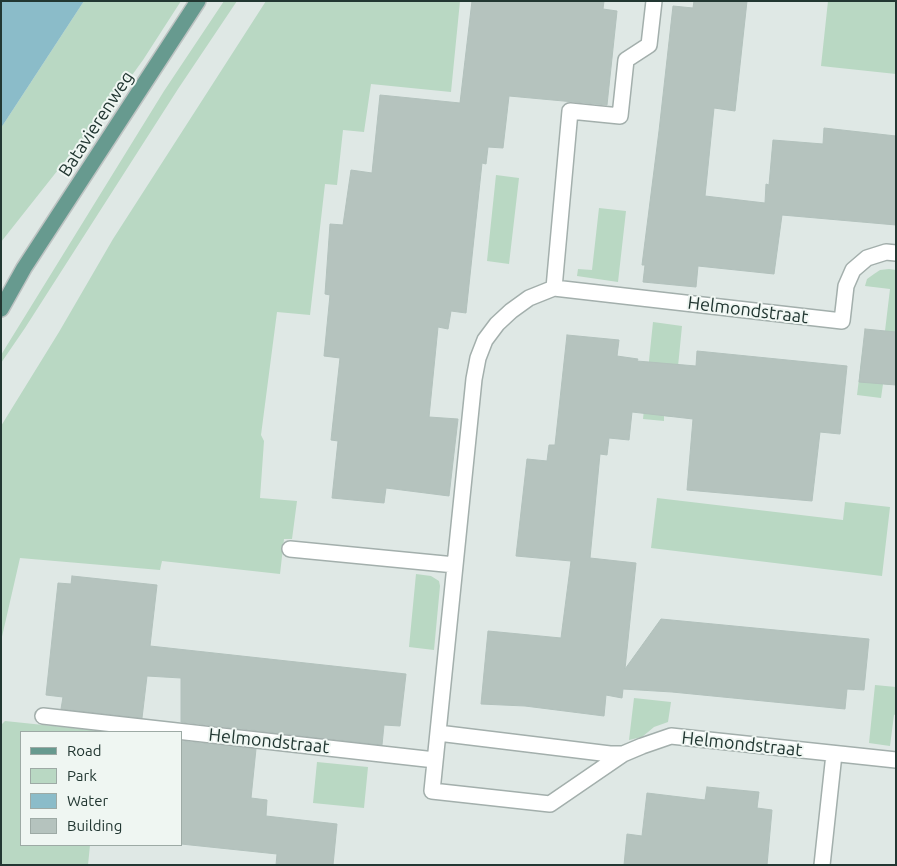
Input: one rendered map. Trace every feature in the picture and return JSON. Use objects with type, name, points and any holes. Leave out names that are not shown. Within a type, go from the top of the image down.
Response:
[{"type":"main road","name":"Batavierenweg","points":[[1,310],[24,268],[198,1]]},
{"type":"main road","name":"Batavierenweg","points":[[1,297],[24,268]]},
{"type":"street","points":[[554,288],[570,111],[620,116],[626,60],[649,45],[654,1]]},
{"type":"street","name":"Helmondstraat","points":[[896,253],[886,252],[867,258],[853,270],[846,286],[842,321],[554,288],[529,298],[497,324],[485,340],[478,358],[474,379],[432,791],[550,804],[623,754],[671,736],[896,760]]},
{"type":"street","points":[[290,549],[456,565]]},
{"type":"street","name":"Helmondstraat","points":[[43,716],[177,731]]},
{"type":"street","name":"Helmondstraat","points":[[182,732],[435,760]]},
{"type":"street","name":"Helmondstraat","points":[[438,732],[610,754],[623,754]]},
{"type":"street","points":[[822,865],[834,754]]},
{"type":"green space","points":[[84,1],[181,1],[122,89],[1,242],[1,128]]},
{"type":"green space","points":[[224,1],[237,1],[1,363],[1,355],[164,91]]},
{"type":"green space","points":[[266,1],[460,1],[451,92],[371,84],[364,132],[343,130],[337,185],[325,184],[310,315],[277,312],[261,435],[264,441],[260,498],[297,501],[292,539],[284,539],[280,574],[162,561],[160,570],[20,558],[1,641],[1,426],[113,239]]},
{"type":"green space","points":[[828,1],[896,1],[896,74],[821,66]]},
{"type":"green space","points":[[496,175],[519,178],[509,264],[487,261]]},
{"type":"green space","points":[[599,208],[626,211],[618,282],[577,276],[578,269],[592,270]]},
{"type":"green space","points":[[880,270],[896,270],[896,330],[890,385],[883,384],[881,398],[857,395],[862,354],[882,356],[890,289],[865,286],[867,279],[874,274]]},
{"type":"green space","points":[[653,322],[682,326],[673,417],[664,416],[664,421],[643,419]]},
{"type":"green space","points":[[657,498],[843,520],[845,502],[890,507],[882,576],[651,548]]},
{"type":"green space","points":[[416,574],[431,576],[439,581],[434,650],[409,647]]},
{"type":"green space","points":[[875,685],[896,687],[896,714],[894,715],[890,746],[869,743]]},
{"type":"green space","points":[[634,698],[671,702],[668,722],[654,727],[642,737],[629,740]]},
{"type":"green space","points":[[5,721],[101,731],[20,731],[20,846],[90,846],[88,865],[1,865],[1,725]]},
{"type":"green space","points":[[317,762],[368,767],[364,808],[313,803]]},
{"type":"water","points":[[1,1],[84,1],[1,128]]},
{"type":"building","points":[[472,1],[604,1],[603,9],[617,11],[607,105],[509,96],[503,148],[488,147],[486,164],[482,163],[466,313],[451,311],[448,329],[438,327],[429,417],[458,419],[449,496],[386,488],[384,503],[332,498],[338,441],[331,440],[340,358],[324,356],[330,295],[325,294],[330,224],[343,225],[351,170],[372,173],[380,95],[460,103]]},
{"type":"building","points":[[694,1],[747,1],[735,111],[714,108],[705,196],[765,203],[766,184],[769,185],[773,140],[823,144],[824,128],[896,136],[896,225],[782,215],[774,274],[698,266],[696,287],[643,282],[645,265],[642,265],[673,6],[693,8]]},
{"type":"building","points":[[865,329],[896,332],[896,385],[859,382]]},
{"type":"building","points":[[567,335],[619,340],[617,356],[638,359],[637,361],[696,366],[697,351],[847,366],[840,434],[820,432],[812,501],[687,490],[693,419],[632,412],[629,440],[609,438],[607,455],[600,454],[590,558],[636,563],[625,669],[661,619],[869,639],[864,690],[847,689],[845,709],[623,689],[622,698],[606,695],[604,716],[525,706],[481,704],[488,631],[561,638],[571,561],[516,556],[527,459],[547,461],[549,445],[555,445]]},
{"type":"building","points":[[72,576],[157,585],[150,646],[406,674],[400,726],[384,725],[382,745],[181,722],[181,678],[147,676],[142,718],[61,709],[63,697],[46,695],[58,583],[71,584]]},
{"type":"building","points":[[182,741],[256,749],[251,798],[267,800],[266,816],[337,824],[333,865],[276,865],[277,854],[182,844]]},
{"type":"building","points":[[707,787],[759,792],[757,808],[772,810],[767,865],[624,865],[627,834],[642,836],[647,793],[705,800]]}]
